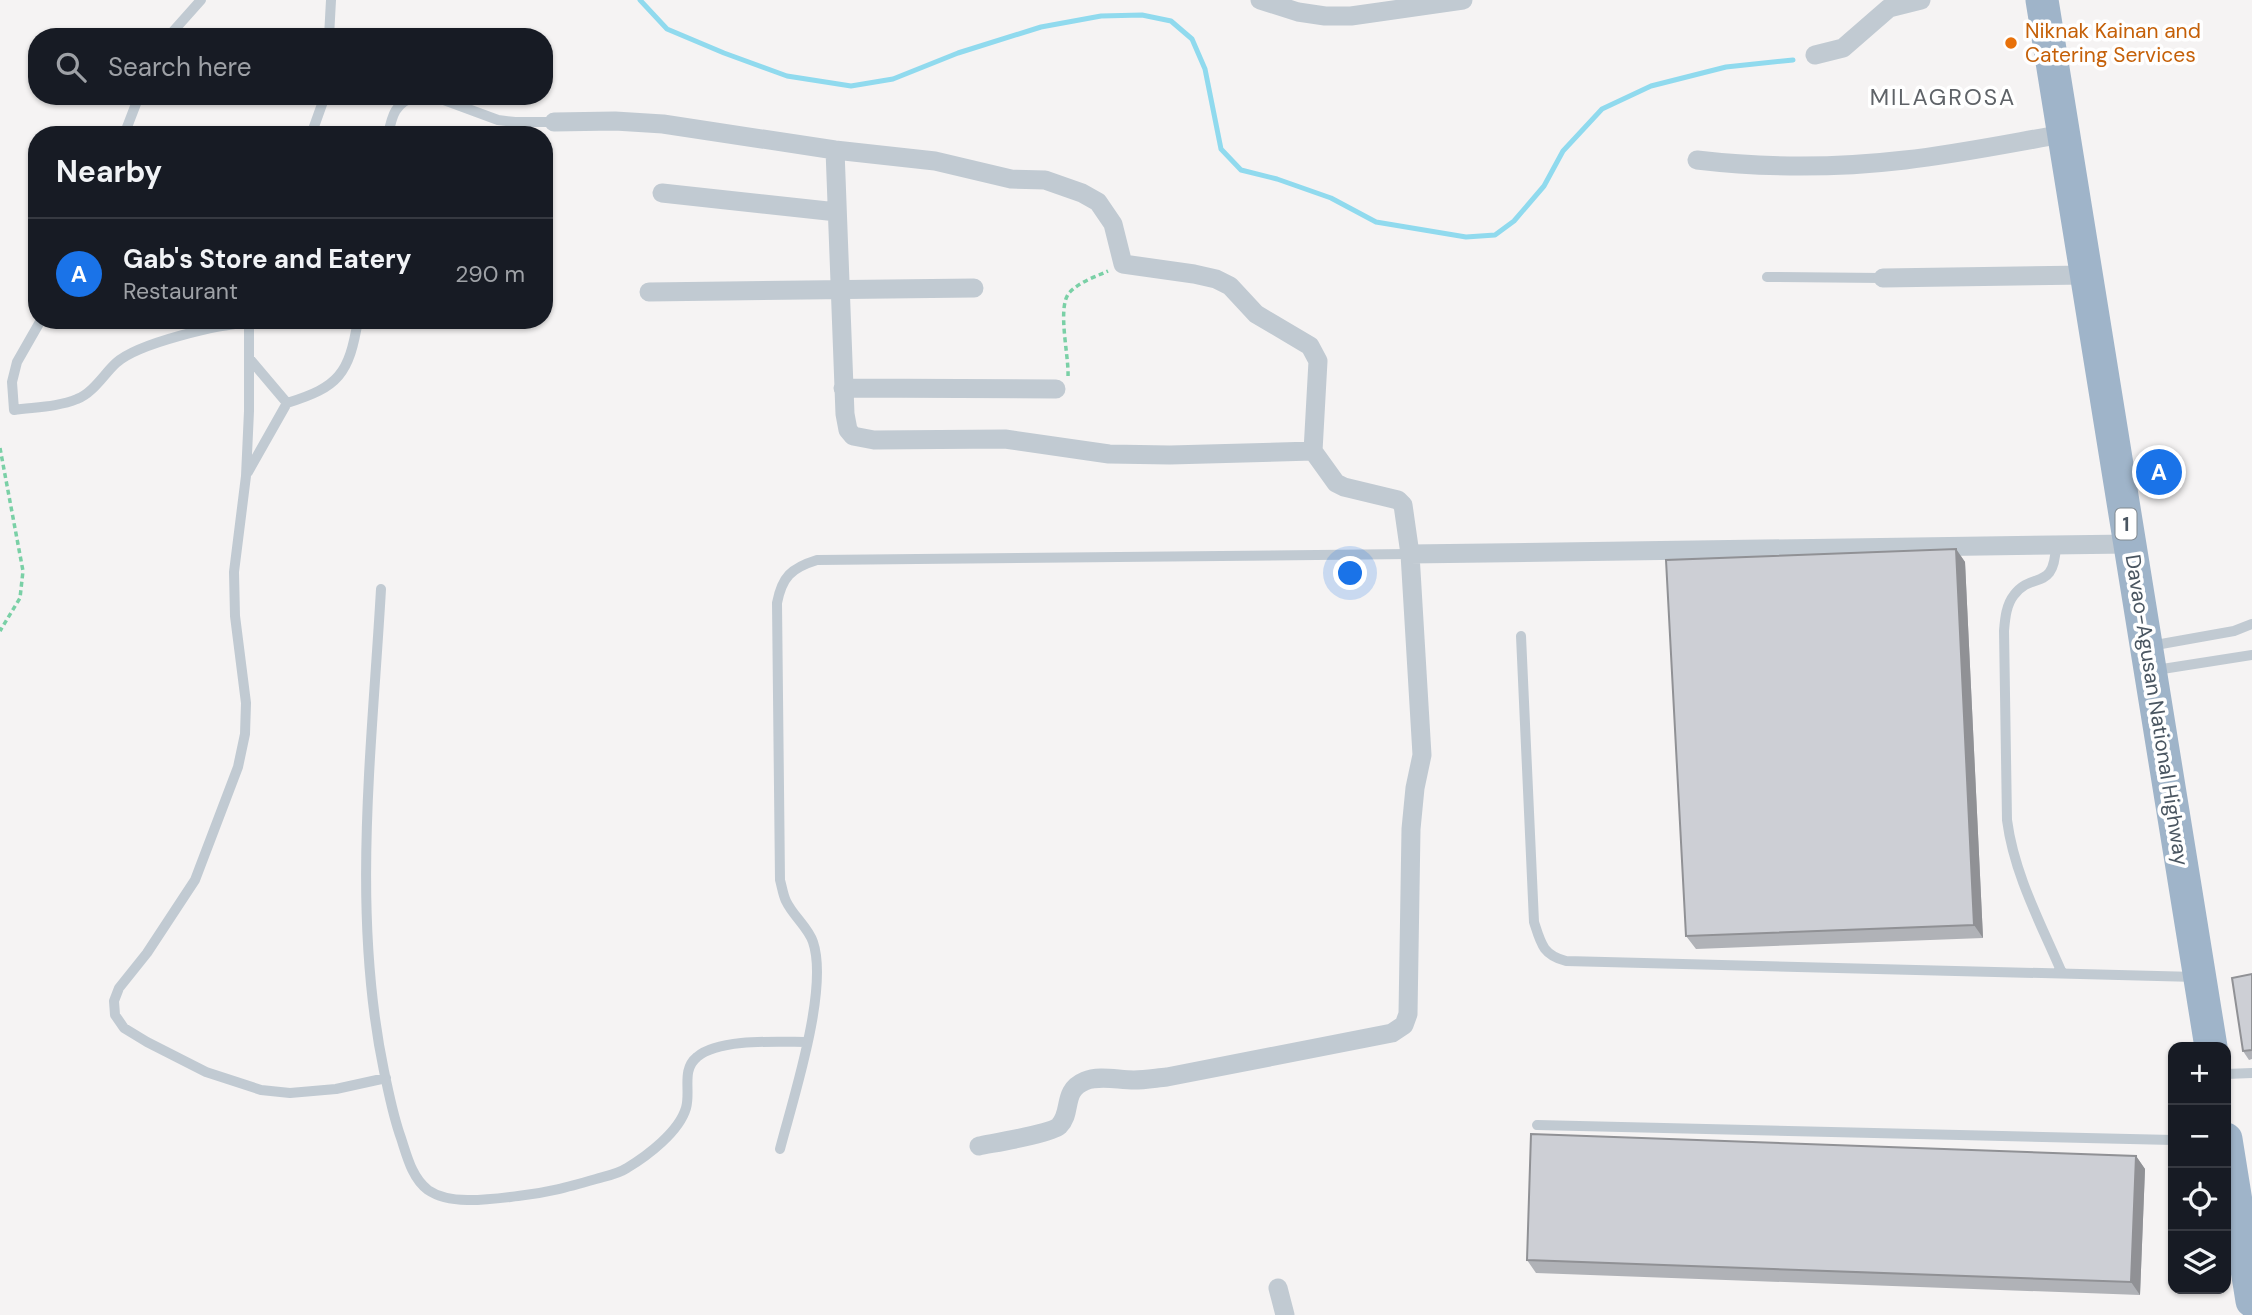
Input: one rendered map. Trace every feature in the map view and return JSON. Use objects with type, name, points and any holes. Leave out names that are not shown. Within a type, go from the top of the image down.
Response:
[{"type":"highway","name":"Davao-Agusan National Highway","points":[[2042,0],[2210,1042]]},
{"type":"highway","points":[[2230,1168],[2252,1301]]},
{"type":"street","points":[[1260,0],[1298,12],[1325,16],[1351,16],[1463,0]]},
{"type":"street","points":[[1815,55],[1843,48],[1889,8],[1921,0]]},
{"type":"street","points":[[554,122],[615,121],[663,124],[835,150],[934,161],[1011,179],[1045,180],[1082,193],[1098,202],[1113,223],[1122,264],[1216,279],[1230,286],[1256,314],[1310,346],[1318,361],[1313,451],[1336,483],[1398,500],[1403,505],[1410,555],[1422,755],[1415,788],[1412,829],[1408,1014],[1404,1025],[1392,1033],[1167,1077],[1087,1080],[1076,1085],[1070,1093],[1065,1117],[1055,1129],[979,1146]]},
{"type":"street","points":[[1697,160],[1806,166],[1849,164],[1905,160],[2063,134]]},
{"type":"street","points":[[835,150],[843,388],[848,430],[853,436],[861,439],[1014,439],[1109,454],[1313,451]]},
{"type":"street","points":[[662,193],[837,212]]},
{"type":"street","points":[[1883,278],[2086,275]]},
{"type":"street","points":[[649,292],[974,288]]},
{"type":"street","points":[[843,388],[1056,389]]},
{"type":"street","points":[[1410,555],[2130,544]]},
{"type":"street","points":[[1278,1288],[1286,1315]]},
{"type":"lane","points":[[176,28],[201,0]]},
{"type":"lane","points":[[330,28],[331,0]]},
{"type":"lane","points":[[127,126],[136,105]]},
{"type":"lane","points":[[314,126],[322,105]]},
{"type":"lane","points":[[390,126],[398,105]]},
{"type":"lane","points":[[457,105],[498,120],[554,122]]},
{"type":"lane","points":[[1767,277],[1883,278]]},
{"type":"lane","points":[[36,329],[17,362],[12,382],[14,410],[63,404],[80,398],[118,361],[155,344],[211,329]]},
{"type":"lane","points":[[249,329],[246,476],[234,572],[235,616],[246,703],[245,734],[238,766],[195,880],[147,953],[119,988],[114,1001],[115,1016],[124,1028],[206,1072],[261,1090],[290,1093],[336,1089],[386,1078]]},
{"type":"lane","points":[[246,476],[287,403],[315,395],[331,384],[346,368],[356,329]]},
{"type":"lane","points":[[249,358],[287,403]]},
{"type":"lane","points":[[2056,544],[2053,567],[2049,573],[2014,593],[2007,608],[2004,673],[2007,820],[2010,844],[2062,973]]},
{"type":"lane","points":[[780,1149],[815,1006],[816,954],[812,939],[786,901],[780,880],[776,603],[779,590],[787,576],[799,566],[817,561],[1410,555]]},
{"type":"lane","points":[[381,589],[368,812],[366,927],[375,1028],[394,1119],[413,1172],[429,1190],[450,1198],[480,1200],[551,1193],[624,1170],[654,1149],[675,1126],[686,1107],[688,1068],[697,1056],[718,1047],[751,1042],[807,1042]]},
{"type":"lane","points":[[2149,659],[2252,624]]},
{"type":"lane","points":[[1521,636],[1534,922],[1541,945],[1552,958],[1566,961],[2200,977]]},
{"type":"lane","points":[[2149,659],[2252,655]]},
{"type":"lane","points":[[2231,1074],[2252,1073]]},
{"type":"lane","points":[[1537,1125],[2168,1140]]},
{"type":"path","points":[[1056,389],[1064,386],[1068,376],[1064,315],[1067,295],[1090,279],[1122,264]]},
{"type":"path","points":[[0,448],[23,571],[20,598],[0,631]]},
{"type":"building","points":[[1956,549],[1974,925],[1686,936],[1666,560]]},
{"type":"building","points":[[2252,974],[2252,1050],[2243,1051],[2232,978]]},
{"type":"building","points":[[1531,1134],[2136,1156],[2131,1282],[1527,1260]]},
{"type":"waterway","points":[[640,0],[667,29],[724,53],[787,76],[851,86],[893,79],[958,53],[1041,27],[1101,16],[1142,15],[1171,21],[1192,39],[1205,69],[1221,149],[1241,170],[1277,179],[1331,198],[1376,222],[1466,237],[1495,235],[1514,221],[1544,186],[1563,151],[1602,109],[1651,86],[1726,67],[1793,60]]},
{"type":"place","name":"Niknak Kainan and Catering Services","points":[[2011,43]]},
{"type":"place","name":"Gab's Store and Eatery","points":[[2159,472]]},
{"type":"district","name":"MILAGROSA","points":[[1943,97]]}]
